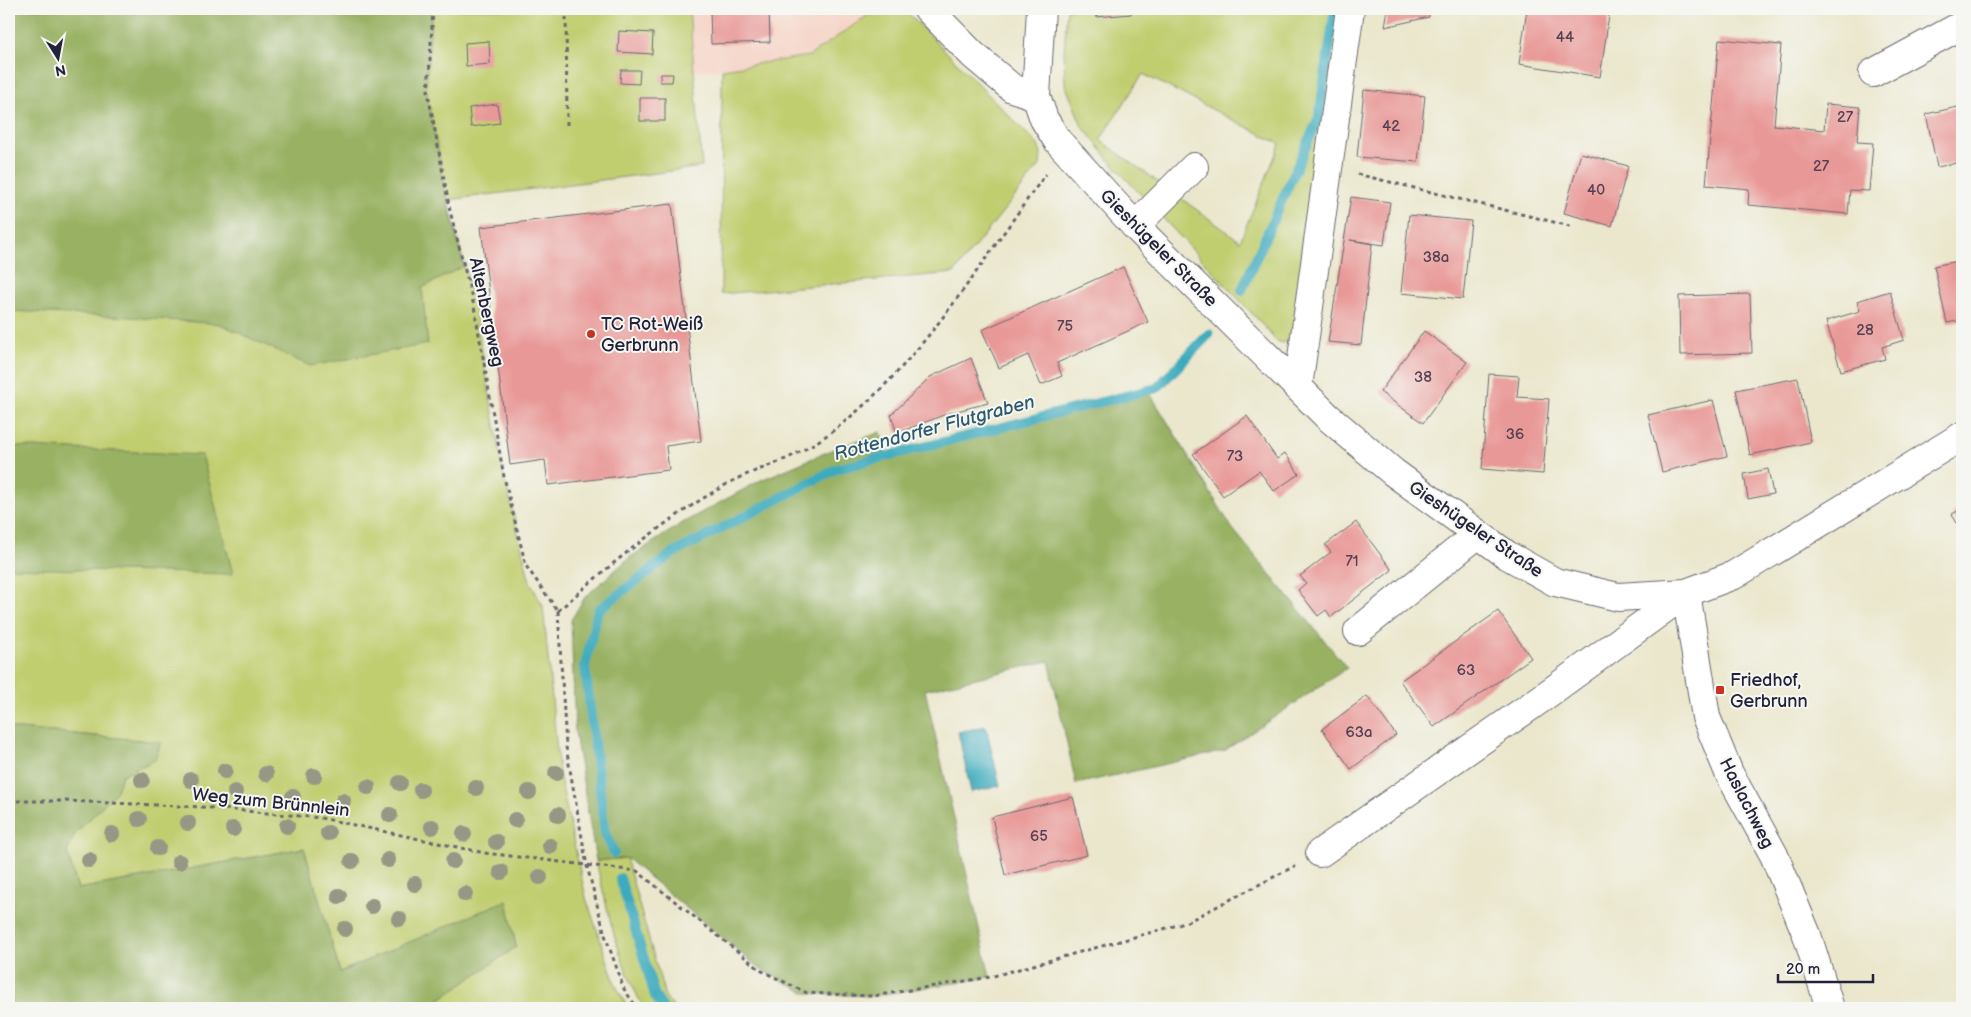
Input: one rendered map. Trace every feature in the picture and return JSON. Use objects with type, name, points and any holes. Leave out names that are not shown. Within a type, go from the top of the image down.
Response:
[{"type":"street","points":[[928,9],[973,55],[1012,88],[1040,107]]},
{"type":"street","points":[[1040,9],[1040,107]]},
{"type":"street","points":[[1298,387],[1350,9]]},
{"type":"street","points":[[1873,73],[1962,25]]},
{"type":"street","name":"Gieshügeler Straße","points":[[1040,107],[1064,150],[1135,226],[1328,417],[1393,472],[1506,555],[1555,582],[1618,596],[1686,593]]},
{"type":"street","points":[[1135,226],[1194,167]]},
{"type":"street","name":"Gieshügeler Straße","points":[[1320,853],[1538,701],[1686,593],[1734,575],[1962,436]]},
{"type":"street","points":[[1358,631],[1478,534]]},
{"type":"street","name":"Haslachweg","points":[[1686,593],[1706,717],[1730,772],[1774,855],[1807,935],[1830,1008]]},
{"type":"path","name":"Altenbergweg","points":[[433,9],[428,93],[450,211],[474,306],[504,477],[526,566],[558,611]]},
{"type":"path","points":[[566,9],[568,126]]},
{"type":"path","points":[[637,1008],[624,989],[605,935],[587,866],[566,747],[558,611],[603,570],[674,517],[729,483],[798,452],[837,428],[880,390],[940,321],[1064,150]]},
{"type":"path","points":[[1354,173],[1574,227]]},
{"type":"path","name":"Weg zum Brünnlein","points":[[9,801],[66,801],[202,807],[321,818],[485,853],[637,871],[762,971],[807,993],[873,996],[990,977],[1185,923],[1320,853]]},
{"type":"shaded area","points":[[689,9],[877,9],[809,56],[695,72]]},
{"type":"green space","points":[[9,9],[689,9],[702,167],[448,200],[474,305],[504,476],[530,582],[543,606],[559,773],[586,898],[616,986],[628,1008],[427,1008],[516,947],[507,901],[340,972],[304,848],[78,889],[67,852],[74,834],[117,791],[122,775],[155,760],[161,742],[9,728]]},
{"type":"green space","points":[[9,9],[432,9],[426,89],[448,202],[464,266],[422,288],[428,344],[310,366],[220,324],[9,311]]},
{"type":"green space","points":[[877,9],[904,9],[1038,145],[1041,154],[1040,165],[954,273],[721,294],[722,69],[809,56]]},
{"type":"green space","points":[[1067,9],[1335,9],[1295,324],[1289,340],[1283,343],[1276,341],[1115,167],[1082,126],[1065,84],[1064,52]],"holes":[[[1143,74],[1280,144],[1240,241],[1100,140]]]},
{"type":"green space","points":[[1148,390],[1232,528],[1347,668],[1224,751],[1076,784],[1049,661],[925,690],[990,977],[873,996],[806,993],[760,969],[626,858],[596,861],[575,732],[571,620],[585,597],[629,558],[684,522],[761,480],[839,447],[881,432],[887,457]]},
{"type":"green space","points":[[9,446],[202,455],[233,574],[9,568]]},
{"type":"green space","points":[[9,728],[161,742],[155,760],[122,775],[117,791],[75,834],[67,852],[78,889],[304,848],[340,972],[507,900],[516,947],[427,1008],[9,1008]]},
{"type":"green space","points":[[626,858],[665,996],[674,1008],[644,1008],[627,973],[621,955],[596,861]]},
{"type":"water","points":[[986,726],[1000,786],[971,792],[958,732]]},
{"type":"building","points":[[710,9],[769,9],[770,42],[711,44]]},
{"type":"building","points":[[1095,9],[1131,9],[1131,14],[1096,17]]},
{"type":"building","points":[[1388,9],[1429,9],[1429,17],[1385,27]]},
{"type":"building","points":[[1527,9],[1610,9],[1600,77],[1519,64]]},
{"type":"building","points":[[619,31],[653,33],[652,54],[618,52]]},
{"type":"building","points":[[1719,39],[1781,45],[1774,125],[1824,130],[1826,104],[1860,107],[1857,142],[1873,143],[1869,191],[1850,190],[1848,214],[1748,205],[1749,189],[1706,185]]},
{"type":"building","points":[[489,41],[490,64],[466,66],[465,43]]},
{"type":"building","points":[[621,70],[640,70],[639,84],[620,83]]},
{"type":"building","points":[[661,74],[673,74],[672,82],[660,82]]},
{"type":"building","points":[[1364,90],[1425,96],[1418,162],[1357,157]]},
{"type":"building","points":[[640,98],[665,98],[665,121],[640,121]]},
{"type":"building","points":[[497,104],[500,123],[471,127],[469,108]]},
{"type":"building","points":[[1962,106],[1962,162],[1937,167],[1926,114]]},
{"type":"building","points":[[1581,153],[1628,166],[1612,226],[1564,213]]},
{"type":"building","points":[[1351,197],[1390,202],[1384,245],[1350,240],[1372,244],[1361,345],[1328,342]]},
{"type":"building","name":"TC Rot-Weiß Gerbrunn","points":[[672,204],[701,441],[666,446],[669,470],[548,485],[545,460],[510,465],[481,227]]},
{"type":"building","points":[[1409,215],[1471,221],[1463,299],[1401,293]]},
{"type":"building","points":[[1962,260],[1962,320],[1947,323],[1934,266]]},
{"type":"building","points":[[1123,267],[1148,322],[1057,363],[1062,376],[1041,385],[1028,355],[999,368],[982,330]]},
{"type":"building","points":[[1890,291],[1904,340],[1882,347],[1885,359],[1841,371],[1826,321],[1860,311],[1857,301]]},
{"type":"building","points":[[1750,294],[1752,353],[1680,355],[1679,296]]},
{"type":"building","points":[[1424,331],[1467,362],[1423,423],[1380,392]]},
{"type":"building","points":[[971,358],[988,403],[949,413],[897,433],[891,415],[930,377]]},
{"type":"building","points":[[1489,374],[1519,376],[1517,397],[1549,399],[1543,474],[1482,469]]},
{"type":"building","points":[[1798,378],[1811,442],[1750,455],[1736,390]]},
{"type":"building","points":[[1713,400],[1727,456],[1662,472],[1648,415]]},
{"type":"building","points":[[1247,416],[1277,459],[1285,453],[1299,474],[1274,491],[1259,471],[1223,496],[1193,454]]},
{"type":"building","points":[[1768,469],[1773,494],[1748,499],[1744,474]]},
{"type":"building","points":[[1962,509],[1962,533],[1952,514]]},
{"type":"building","points":[[1356,522],[1392,570],[1331,617],[1326,610],[1318,616],[1298,590],[1306,583],[1300,576],[1331,552],[1325,545]]},
{"type":"building","points":[[1498,611],[1531,658],[1434,727],[1400,681]]},
{"type":"building","points":[[1367,696],[1396,735],[1351,769],[1322,729]]},
{"type":"building","points":[[1073,797],[1087,855],[1005,875],[992,817]]},
{"type":"waterway","name":"Rottendorfer Flutgraben","points":[[1242,290],[1319,117],[1335,9]]},
{"type":"waterway","name":"Rottendorfer Flutgraben","points":[[614,853],[605,833],[585,666],[598,610],[672,554],[836,469],[1157,388],[1209,334]]},
{"type":"waterway","name":"Rottendorfer Flutgraben","points":[[620,878],[655,996],[663,1008]]},
{"type":"place","name":"TC Rot-Weiß Gerbrunn","points":[[591,334]]},
{"type":"place","name":"Friedhof, Gerbrunn","points":[[1720,690]]}]
